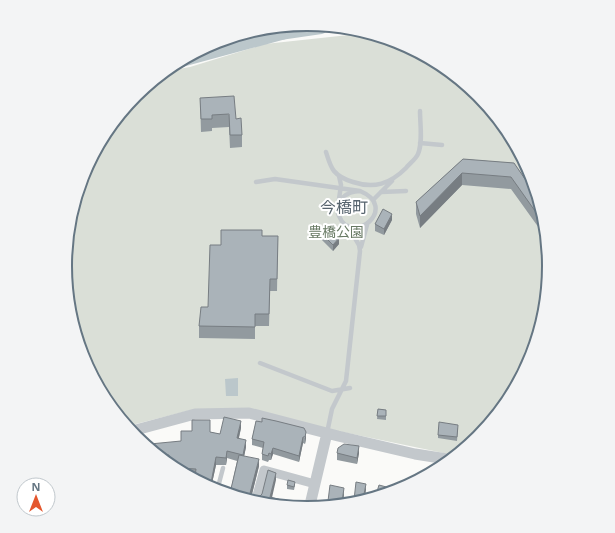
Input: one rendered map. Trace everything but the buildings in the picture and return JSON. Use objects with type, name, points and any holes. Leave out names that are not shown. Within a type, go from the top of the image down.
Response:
[{"type":"street","points":[[138,430],[195,414],[249,413],[326,433],[442,459]]},
{"type":"street","points":[[311,502],[326,433]]},
{"type":"street","points":[[257,496],[264,470],[315,484]]},
{"type":"lane","points":[[373,200],[418,156],[420,143],[420,111]]},
{"type":"lane","points":[[420,143],[442,145]]},
{"type":"lane","points":[[326,152],[331,167],[339,176],[359,184],[370,186],[383,184],[398,175]]},
{"type":"lane","points":[[256,182],[275,179],[340,188],[360,191],[368,194],[376,207],[375,215],[372,221],[361,228],[348,226],[339,216],[338,210],[340,188],[340,179],[339,176]]},
{"type":"lane","points":[[339,203],[342,197],[347,193],[360,191]]},
{"type":"lane","points":[[381,192],[406,191]]},
{"type":"lane","points":[[326,433],[332,409],[346,381],[360,251],[367,225]]},
{"type":"lane","points":[[348,226],[359,245],[360,251]]},
{"type":"lane","points":[[260,363],[332,390],[350,388]]},
{"type":"lane","points":[[219,485],[223,468]]},
{"type":"green space","name":"豊橋公園","points":[[348,35],[383,43],[412,55],[463,89],[485,111],[519,162],[531,191],[541,236],[543,266],[542,282],[541,297],[535,327],[531,342],[519,371],[503,397],[485,422],[463,444],[449,454],[309,425],[195,409],[133,425],[112,397],[96,371],[84,342],[80,327],[74,297],[72,266],[74,236],[80,206],[84,191],[96,162],[130,111],[152,89],[164,80],[181,69],[265,44]]},
{"type":"shaded area","points":[[285,32],[286,39],[184,66],[203,55],[232,43],[277,33]]},
{"type":"shaded area","points":[[238,378],[238,396],[226,396],[225,379]]},
{"type":"waterway","points":[[270,34],[282,33]]},
{"type":"district","name":"今橋町","points":[[344,207]]}]
